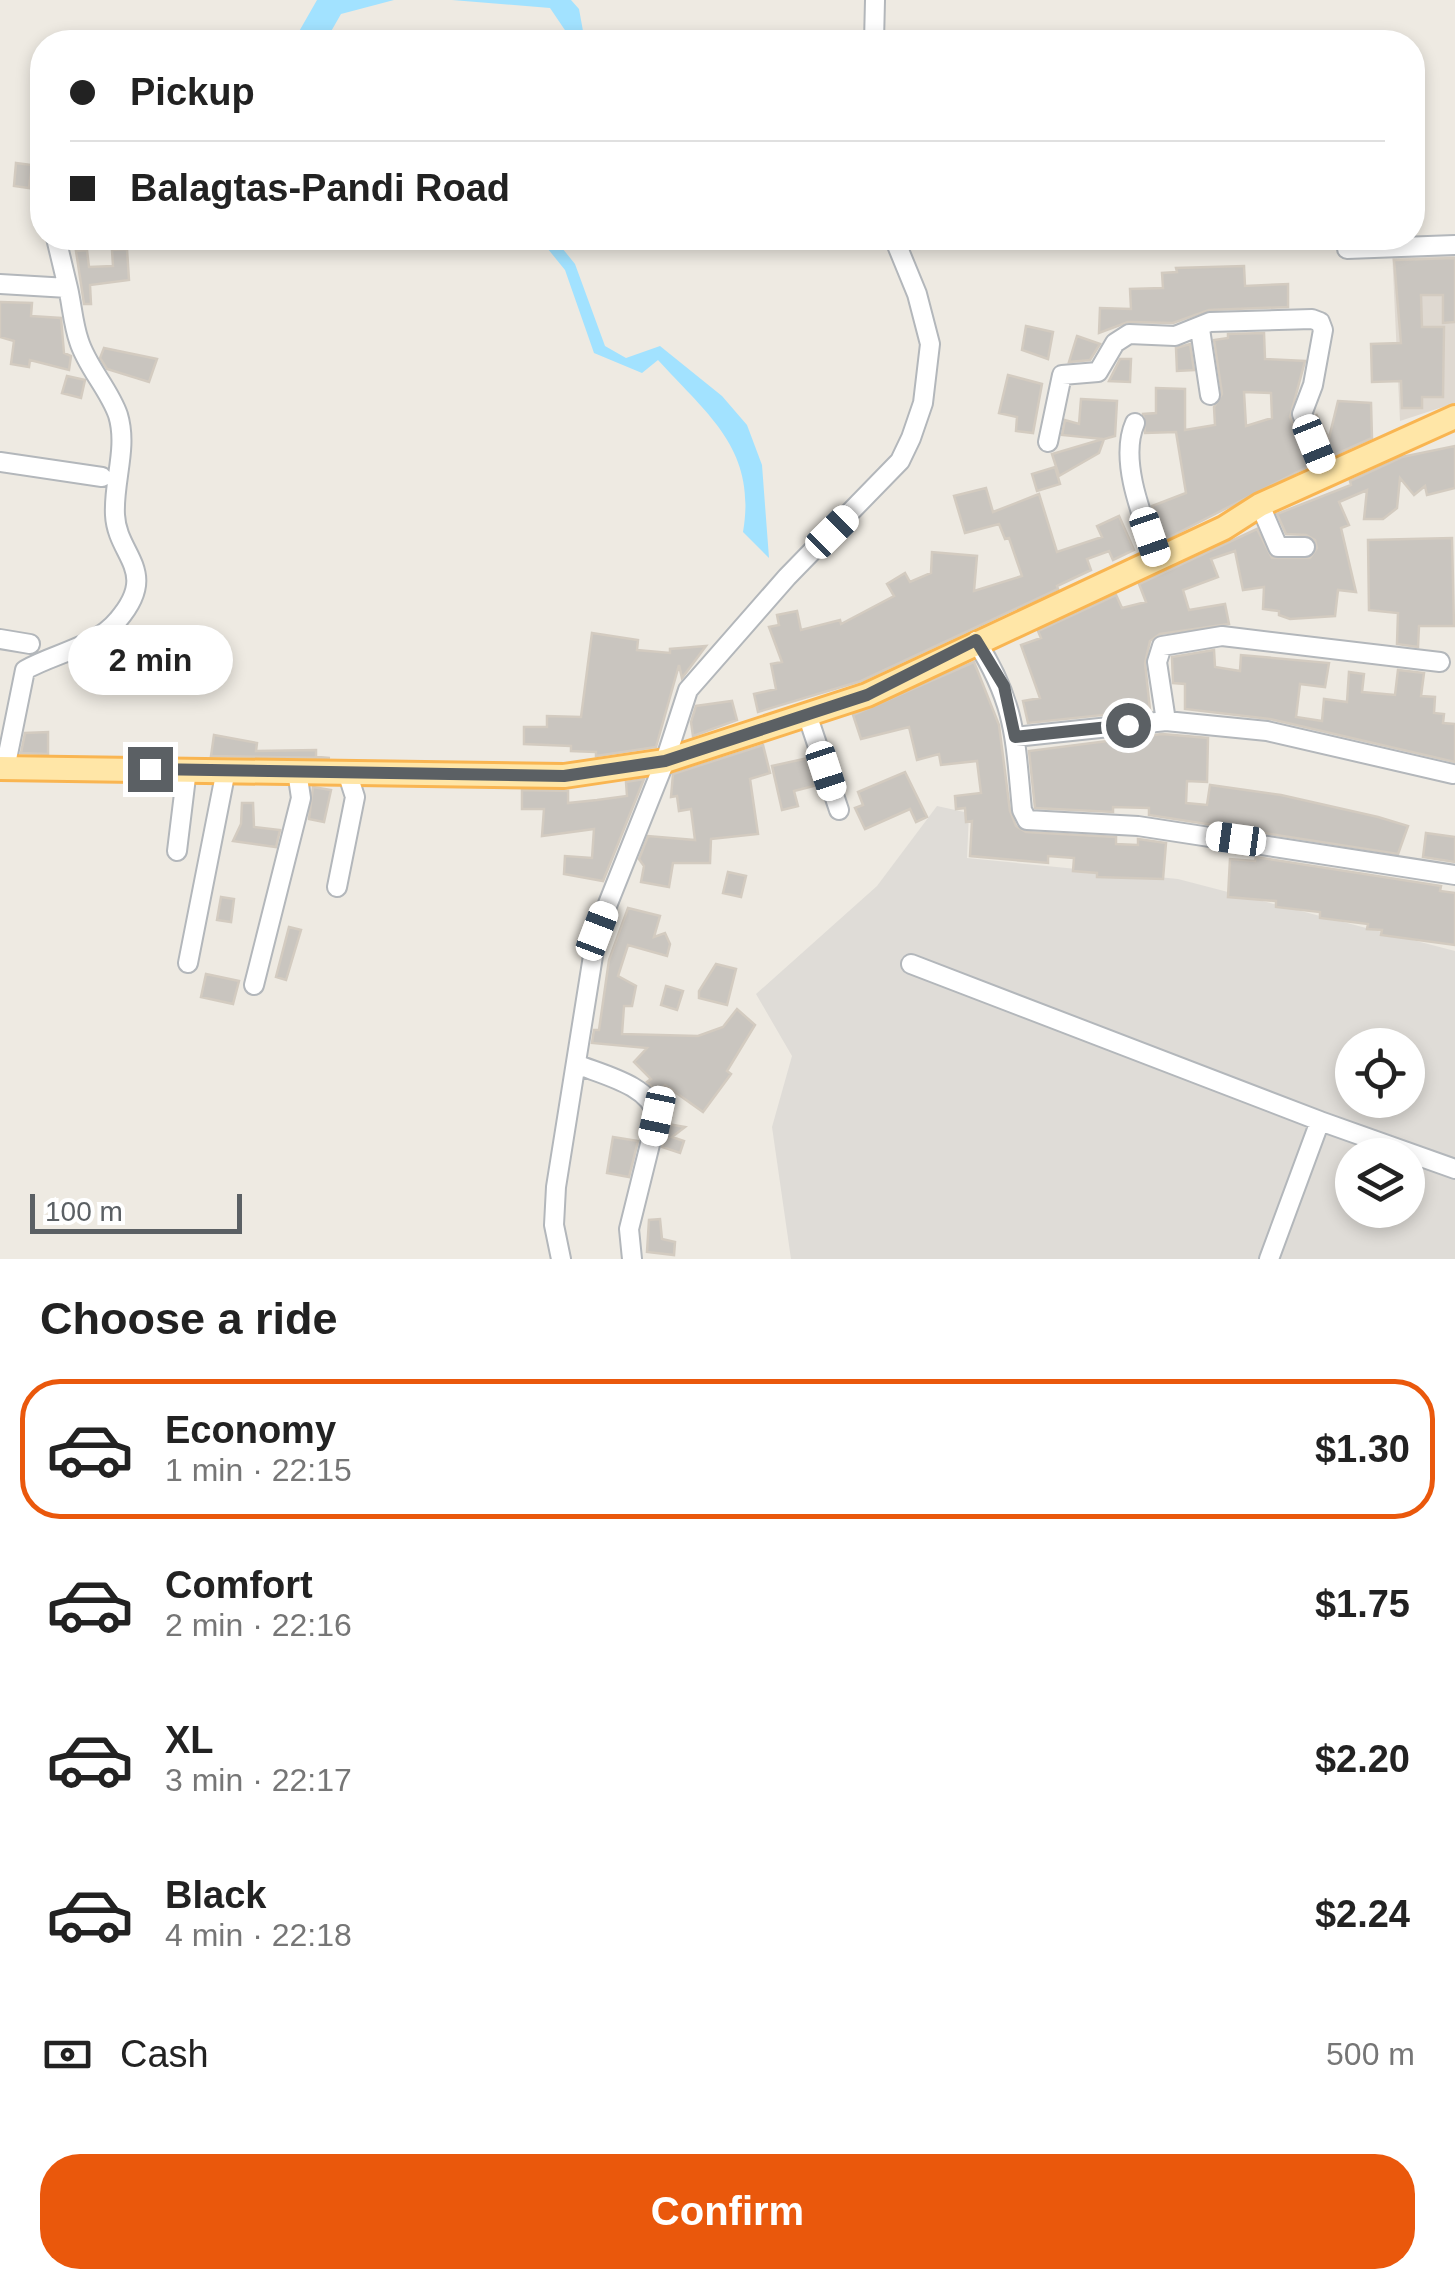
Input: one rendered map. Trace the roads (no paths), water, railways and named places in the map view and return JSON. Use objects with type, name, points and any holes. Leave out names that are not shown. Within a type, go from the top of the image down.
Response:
[{"type":"main road","points":[[2,768],[564,776],[665,761],[808,717],[906,678],[976,640],[1224,528],[1260,505],[1455,417]]},
{"type":"street","points":[[874,0],[874,30]]},
{"type":"street","points":[[1425,246],[1455,245]]},
{"type":"street","points":[[2,768],[25,670],[56,652],[100,638],[120,618],[136,590],[134,559],[118,534],[114,516],[122,450],[118,416],[79,342],[59,250]]},
{"type":"street","points":[[561,1259],[554,1225],[556,1188],[597,931],[665,761],[688,690],[788,577],[900,461],[923,403],[930,344],[898,250]]},
{"type":"street","points":[[0,284],[68,288]]},
{"type":"street","points":[[1048,442],[1062,375],[1098,372],[1115,343],[1129,334],[1175,336],[1210,322],[1320,322],[1313,385],[1302,414],[1326,475]]},
{"type":"street","points":[[1200,329],[1210,395]]},
{"type":"street","points":[[1135,423],[1128,442],[1142,516],[1157,558]]},
{"type":"street","points":[[0,462],[102,477]]},
{"type":"street","points":[[1260,505],[1278,547],[1305,548]]},
{"type":"street","points":[[1166,721],[1157,662],[1162,646],[1222,636],[1440,662]]},
{"type":"street","points":[[0,639],[30,644]]},
{"type":"street","points":[[976,640],[1004,686],[1015,737],[1022,810],[1027,820],[1138,826],[1455,875]]},
{"type":"street","points":[[808,717],[839,810]]},
{"type":"street","points":[[1015,737],[1166,721],[1267,731],[1453,774]]},
{"type":"street","points":[[177,851],[187,769]]},
{"type":"street","points":[[188,963],[226,770]]},
{"type":"street","points":[[254,985],[302,798],[298,771]]},
{"type":"street","points":[[337,887],[356,797],[347,772]]},
{"type":"street","points":[[911,964],[1455,1169]]},
{"type":"street","points":[[576,1064],[654,1102],[654,1132],[628,1229],[632,1259]]},
{"type":"street","points":[[1269,1259],[1320,1120]]},
{"type":"water","points":[[317,0],[394,0],[341,14],[332,30],[300,30]]},
{"type":"water","points":[[452,0],[571,0],[579,9],[583,30],[565,30],[550,8]]},
{"type":"water","points":[[549,250],[564,250],[575,264],[605,346],[626,358],[660,346],[722,396],[747,425],[762,465],[769,558],[743,532],[743,478],[725,436],[658,360],[642,373],[594,353],[565,270]]}]
